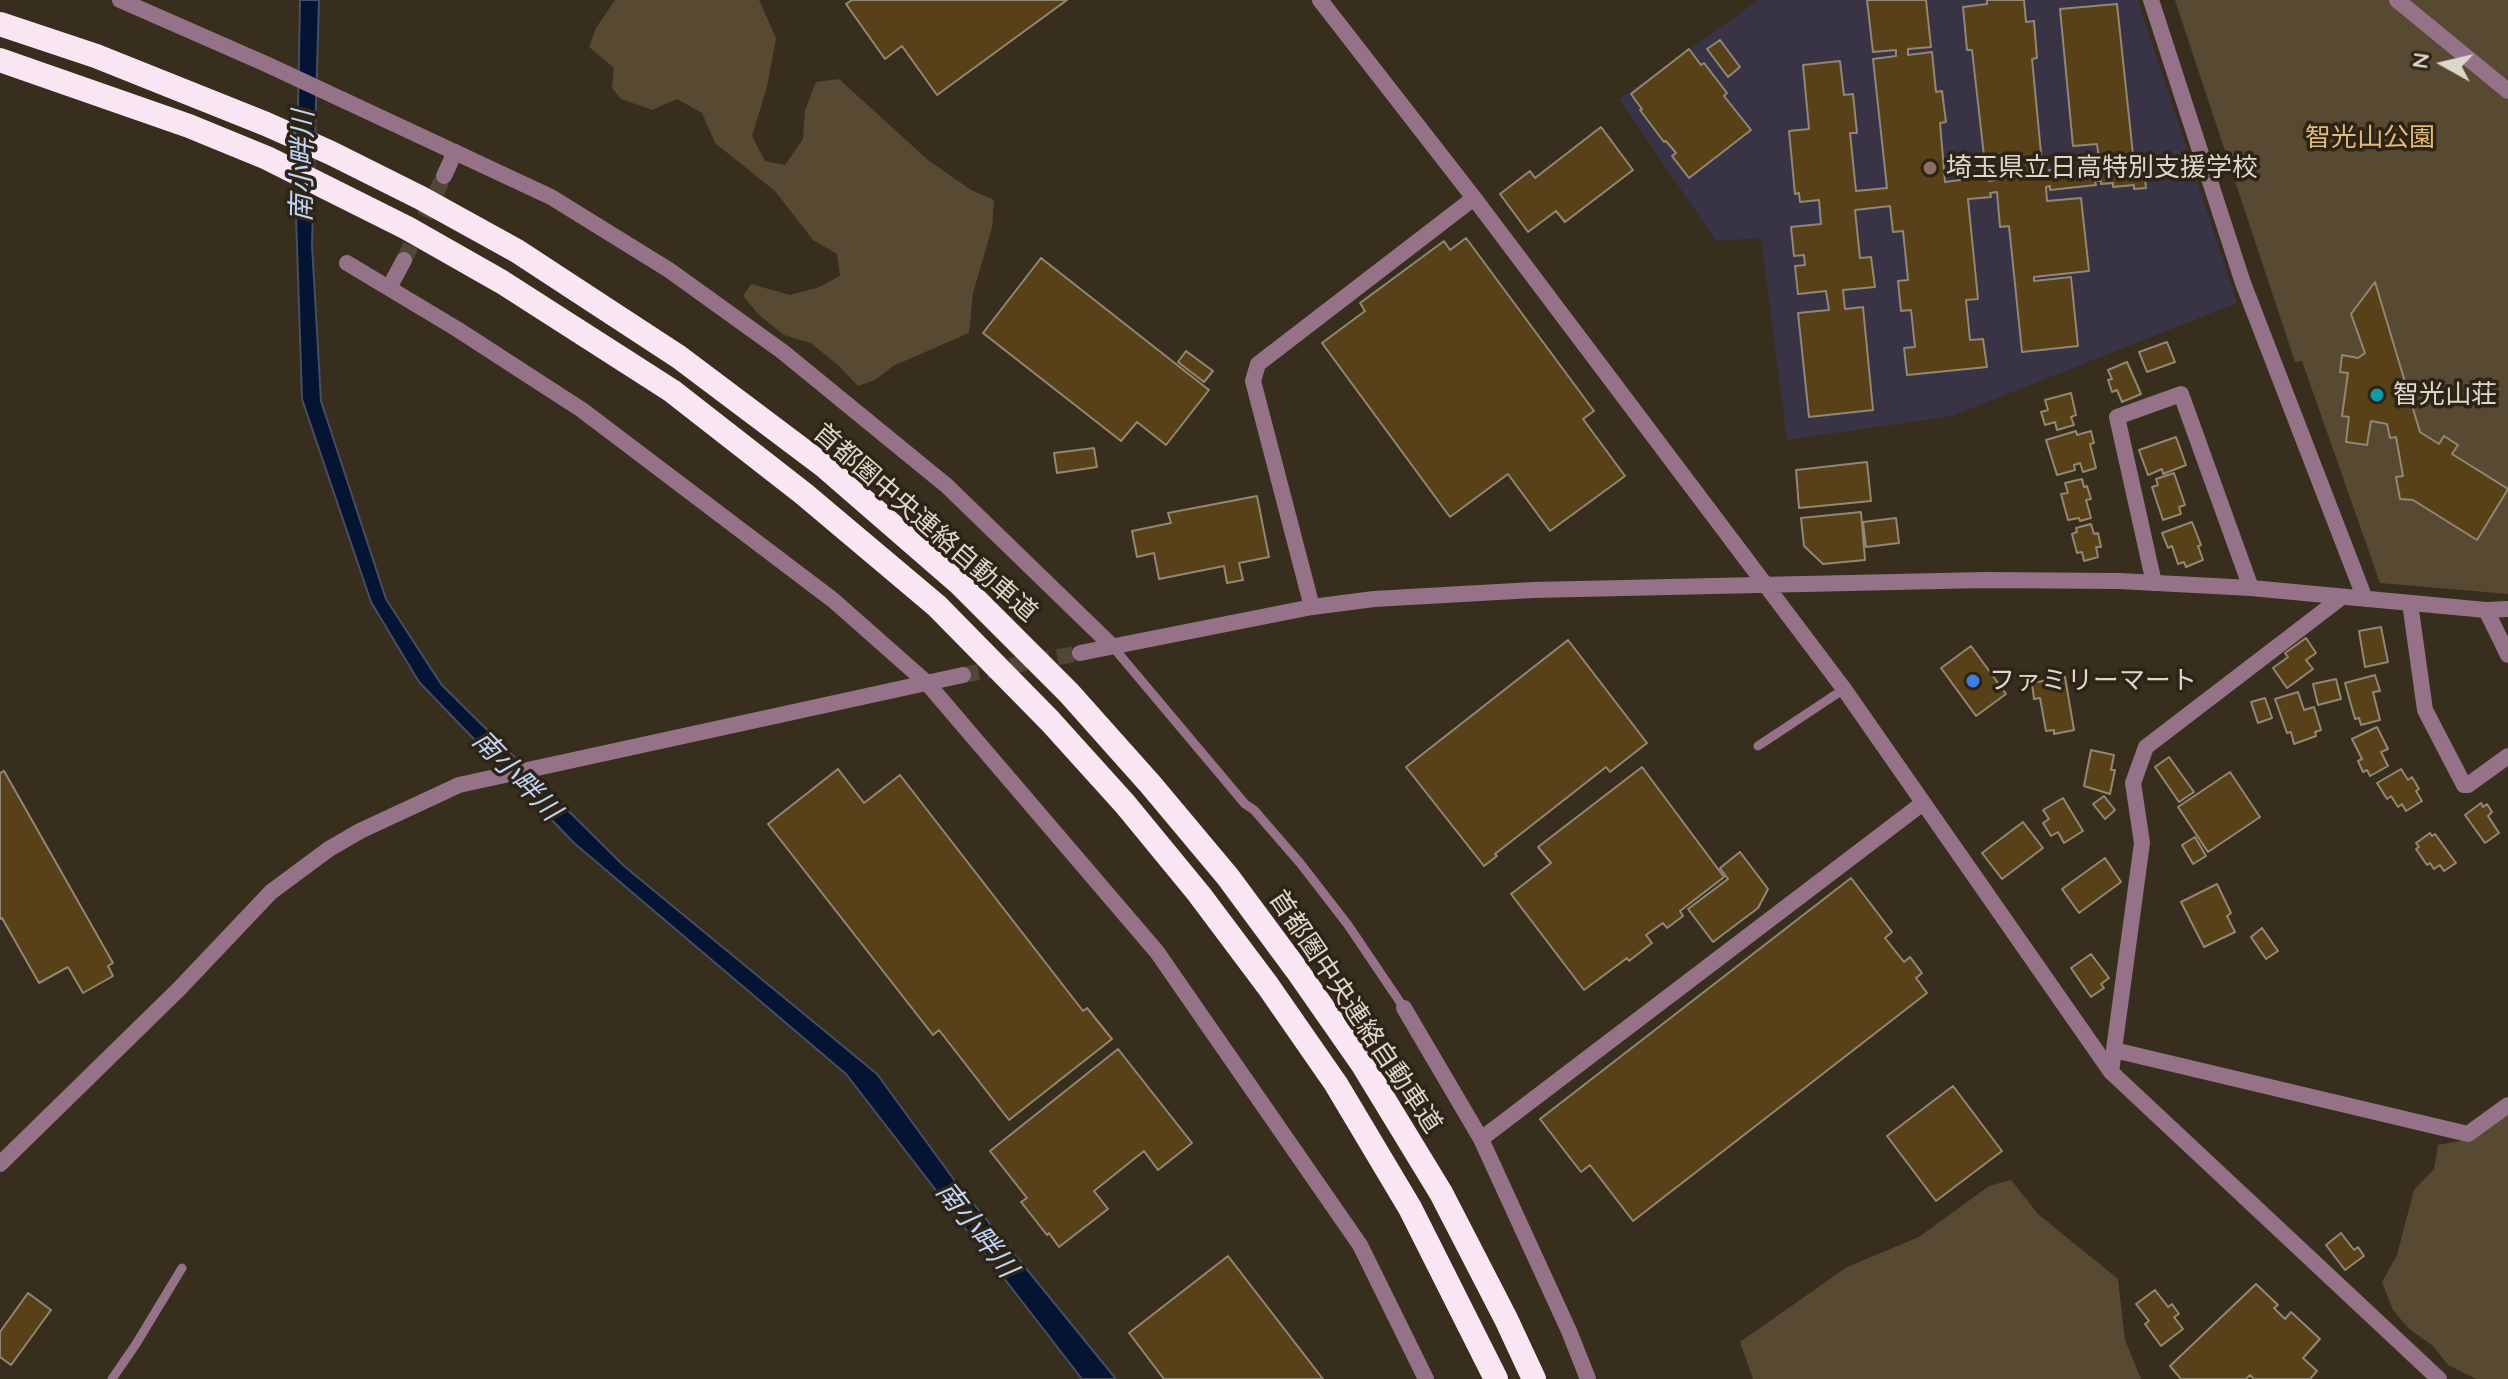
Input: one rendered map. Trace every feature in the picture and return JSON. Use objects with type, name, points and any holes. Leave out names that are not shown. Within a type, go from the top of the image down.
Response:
[{"type":"highway","name":"首都圏中央連絡自動車道","points":[[0,24],[96,56],[266,124],[421,198],[517,251],[679,357],[835,476],[960,584],[1069,693],[1151,785],[1228,877],[1296,969],[1363,1065],[1441,1193],[1534,1379]]},
{"type":"highway","points":[[0,60],[175,121],[267,158],[407,228],[502,282],[672,391],[804,494],[937,606],[1050,721],[1125,804],[1199,894],[1268,986],[1336,1084],[1410,1208],[1496,1379]]},
{"type":"street","points":[[120,0],[266,64],[551,197],[669,270],[783,352],[947,486],[1112,646]]},
{"type":"street","points":[[1320,0],[1474,198],[1844,689],[2111,1072],[2439,1379]]},
{"type":"street","points":[[2151,0],[2243,283],[2365,599]]},
{"type":"street","points":[[2397,0],[2508,91]]},
{"type":"street","points":[[444,176],[455,152]]},
{"type":"street","points":[[1312,607],[1253,381],[1258,364],[1474,198]]},
{"type":"street","points":[[389,288],[404,260]]},
{"type":"street","points":[[347,263],[582,410],[833,600],[927,683],[1157,952],[1360,1245],[1426,1379]]},
{"type":"street","points":[[2154,583],[2117,417],[2181,394],[2251,588]]},
{"type":"street","points":[[1080,653],[1312,607],[1448,593],[1533,590],[1985,580],[2154,583],[2251,588],[2486,610],[2508,609]]},
{"type":"street","points":[[2111,1072],[2142,843],[2133,783],[2146,747],[2342,597]]},
{"type":"street","points":[[2410,603],[2425,710],[2464,785],[2508,756]]},
{"type":"street","points":[[2486,610],[2508,655]]},
{"type":"street","points":[[0,1164],[179,989],[271,892],[329,849],[360,831],[461,785],[963,675]]},
{"type":"street","points":[[1481,1139],[1923,803]]},
{"type":"street","points":[[1404,1008],[1481,1139],[1588,1379]]},
{"type":"street","points":[[2114,1050],[2468,1134],[2508,1105]]},
{"type":"lane","points":[[1112,646],[1245,804],[1254,810],[1300,863],[1348,925],[1404,1008]]},
{"type":"lane","points":[[1758,746],[1844,689]]},
{"type":"lane","points":[[112,1379],[182,1268]]},
{"type":"shaded area","name":"埼玉県立日高特別支援学校","points":[[1759,0],[2138,0],[2237,303],[1952,416],[1787,440],[1761,238],[1716,241],[1619,99]]},
{"type":"green space","points":[[615,0],[759,0],[776,38],[767,87],[752,136],[765,161],[785,165],[803,139],[805,110],[816,82],[839,79],[928,160],[971,190],[994,200],[992,228],[973,293],[969,333],[893,366],[875,380],[858,386],[811,343],[784,335],[759,315],[743,296],[751,284],[790,295],[817,288],[840,276],[837,254],[813,240],[775,191],[715,143],[702,113],[677,99],[652,110],[621,99],[612,88],[614,68],[589,47],[596,28]]},
{"type":"green space","name":"智光山公園","points":[[2175,0],[2508,0],[2508,594],[2380,583],[2302,361],[2295,362]]},
{"type":"green space","points":[[2508,1114],[2508,1379],[2476,1379],[2448,1365],[2433,1346],[2409,1329],[2393,1310],[2382,1282],[2397,1255],[2414,1190],[2434,1169],[2438,1145],[2470,1139]]},
{"type":"green space","points":[[2011,1180],[2038,1214],[2118,1279],[2125,1340],[2141,1379],[1753,1379],[1740,1342],[1847,1267],[1919,1237],[1989,1186]]},
{"type":"water","name":"南小畔川","points":[[300,0],[319,0],[312,245],[321,401],[386,599],[441,684],[624,866],[877,1074],[955,1181],[1116,1379],[1082,1379],[846,1074],[574,843],[419,682],[371,602],[302,399],[296,215]]},
{"type":"building","points":[[852,0],[1067,0],[937,95],[902,46],[885,59],[846,4]]},
{"type":"building","points":[[1867,0],[1926,0],[1931,47],[1908,49],[1908,55],[1932,52],[1936,92],[1942,91],[1946,122],[1940,123],[1945,182],[1989,174],[1989,181],[1996,180],[1995,175],[2005,174],[2003,154],[1984,156],[1972,50],[1967,50],[1963,7],[1987,4],[1987,0],[2024,0],[2026,22],[2034,21],[2037,58],[2032,59],[2043,174],[2049,174],[2049,170],[2100,168],[2097,144],[2073,146],[2060,9],[2117,4],[2134,164],[2143,163],[2146,188],[2134,189],[2134,185],[2113,187],[2113,183],[2101,184],[2101,181],[2095,181],[2096,185],[2050,190],[2050,186],[2046,187],[2047,201],[2081,198],[2089,271],[2034,277],[2034,281],[2071,277],[2078,346],[2022,352],[2009,226],[2000,227],[1997,192],[1990,193],[1991,197],[1968,199],[1978,299],[1966,300],[1970,340],[1983,339],[1987,367],[1907,375],[1904,348],[1915,347],[1911,310],[1901,311],[1898,281],[1908,280],[1903,231],[1893,232],[1890,206],[1855,210],[1860,258],[1871,257],[1875,287],[1843,290],[1845,309],[1863,307],[1873,410],[1809,417],[1798,313],[1829,310],[1826,291],[1798,294],[1795,266],[1805,265],[1804,255],[1794,256],[1791,227],[1821,224],[1819,200],[1800,202],[1799,193],[1795,194],[1789,131],[1809,129],[1803,65],[1840,61],[1844,95],[1853,94],[1857,133],[1850,133],[1856,191],[1887,188],[1873,59],[1896,56],[1896,50],[1873,52]]},
{"type":"building","points":[[1720,40],[1740,67],[1728,77],[1707,49]]},
{"type":"building","points":[[1689,49],[1727,93],[1724,96],[1751,130],[1689,178],[1672,156],[1676,153],[1664,142],[1631,94]]},
{"type":"building","points":[[1601,127],[1633,170],[1565,222],[1556,211],[1528,232],[1500,194],[1530,171],[1535,178]]},
{"type":"building","points":[[1466,238],[1594,411],[1583,419],[1625,476],[1550,531],[1508,474],[1450,517],[1322,343],[1365,311],[1360,303],[1444,241],[1450,250]]},
{"type":"building","points":[[1041,258],[1209,390],[1166,445],[1137,422],[1121,441],[983,333]]},
{"type":"building","name":"智光山荘","points":[[2375,282],[2420,432],[2439,444],[2444,436],[2458,445],[2452,454],[2508,489],[2477,540],[2413,500],[2400,499],[2396,477],[2403,476],[2396,437],[2390,438],[2387,424],[2371,421],[2367,445],[2346,442],[2349,417],[2342,416],[2348,373],[2340,372],[2342,355],[2358,358],[2365,353],[2351,314]]},
{"type":"building","points":[[2167,342],[2175,362],[2147,372],[2139,352]]},
{"type":"building","points":[[1186,351],[1213,371],[1204,382],[1178,362]]},
{"type":"building","points":[[2127,362],[2141,394],[2122,402],[2117,390],[2112,392],[2108,370]]},
{"type":"building","points":[[2071,393],[2076,415],[2071,417],[2074,425],[2057,430],[2055,422],[2045,425],[2041,412],[2048,410],[2045,400]]},
{"type":"building","points":[[2076,431],[2077,435],[2091,431],[2094,443],[2090,444],[2096,468],[2083,472],[2080,463],[2074,465],[2075,470],[2057,475],[2046,440]]},
{"type":"building","points":[[2176,437],[2186,465],[2163,474],[2162,469],[2148,475],[2139,450]]},
{"type":"building","points":[[1094,448],[1097,467],[1057,473],[1054,453]]},
{"type":"building","points":[[1867,462],[1871,501],[1799,508],[1796,470]]},
{"type":"building","points":[[2174,473],[2185,505],[2179,507],[2181,514],[2163,520],[2152,487],[2158,485],[2156,479]]},
{"type":"building","points":[[2082,479],[2091,499],[2086,500],[2091,518],[2068,520],[2061,494],[2068,493],[2065,483]]},
{"type":"building","points":[[1257,496],[1269,557],[1239,563],[1243,580],[1227,583],[1224,566],[1159,579],[1154,553],[1137,557],[1132,531],[1171,523],[1168,513]]},
{"type":"building","points":[[1861,512],[1865,560],[1823,564],[1804,546],[1801,518]]},
{"type":"building","points":[[1896,518],[1899,543],[1866,547],[1863,522]]},
{"type":"building","points":[[2192,522],[2203,560],[2186,567],[2184,562],[2178,564],[2172,546],[2168,548],[2162,533]]},
{"type":"building","points":[[2091,524],[2094,534],[2098,533],[2101,547],[2096,547],[2098,557],[2084,561],[2082,552],[2077,553],[2072,534],[2077,532],[2076,528]]},
{"type":"building","points":[[2381,627],[2388,662],[2365,667],[2359,631]]},
{"type":"building","points":[[2306,638],[2316,653],[2306,660],[2313,669],[2287,688],[2273,668],[2288,657],[2285,653]]},
{"type":"building","points":[[1568,640],[1647,743],[1610,772],[1606,767],[1484,866],[1406,767]]},
{"type":"building","name":"ファミリーマート","points":[[1971,646],[2006,694],[1976,716],[1941,668]]},
{"type":"building","points":[[2375,675],[2380,691],[2373,692],[2380,720],[2361,725],[2359,718],[2355,719],[2345,683]]},
{"type":"building","points":[[2065,677],[2074,730],[2054,734],[2054,730],[2046,731],[2040,698],[2034,699],[2032,683]]},
{"type":"building","points":[[2336,679],[2341,699],[2318,705],[2313,684]]},
{"type":"building","points":[[2298,692],[2304,710],[2314,707],[2321,730],[2315,732],[2316,736],[2294,744],[2275,699]]},
{"type":"building","points":[[2265,698],[2272,718],[2258,723],[2251,702]]},
{"type":"building","points":[[2377,727],[2388,749],[2381,752],[2388,766],[2370,776],[2367,770],[2363,772],[2358,761],[2362,759],[2352,739]]},
{"type":"building","points":[[2091,750],[2114,755],[2111,770],[2115,770],[2110,794],[2084,786]]},
{"type":"building","points":[[2169,757],[2194,792],[2179,802],[2155,767]]},
{"type":"building","points":[[1642,767],[1724,877],[1680,911],[1683,916],[1667,928],[1663,923],[1646,935],[1652,943],[1584,990],[1511,894],[1551,863],[1538,847]]},
{"type":"building","points":[[838,769],[864,803],[900,775],[1083,1011],[1087,1008],[1112,1039],[1009,1120],[939,1030],[933,1035],[768,824]]},
{"type":"building","points":[[2401,769],[2408,780],[2412,777],[2422,801],[2406,811],[2402,804],[2398,807],[2391,796],[2387,799],[2377,783]]},
{"type":"building","points":[[4,771],[113,963],[108,966],[113,976],[83,993],[68,967],[39,983],[0,919],[0,773]]},
{"type":"building","points":[[2230,772],[2260,817],[2208,852],[2178,807]]},
{"type":"building","points":[[2104,796],[2115,810],[2105,819],[2093,804]]},
{"type":"building","points":[[2063,798],[2083,831],[2064,843],[2058,832],[2051,836],[2043,823],[2049,819],[2043,810]]},
{"type":"building","points":[[2481,803],[2483,807],[2487,804],[2492,812],[2488,816],[2499,833],[2485,843],[2465,815]]},
{"type":"building","points":[[2023,822],[2043,848],[2002,879],[1982,853]]},
{"type":"building","points":[[2430,833],[2432,836],[2435,834],[2456,863],[2444,871],[2440,865],[2434,869],[2430,863],[2427,865],[2416,849],[2419,847],[2416,843]]},
{"type":"building","points":[[2195,837],[2206,856],[2193,864],[2182,845]]},
{"type":"building","points":[[1740,852],[1768,889],[1758,908],[1713,942],[1688,909],[1728,879],[1720,868]]},
{"type":"building","points":[[2105,858],[2121,882],[2079,913],[2062,889]]},
{"type":"building","points":[[1851,878],[1892,932],[1885,938],[1904,962],[1910,957],[1922,973],[1916,978],[1927,993],[1633,1221],[1590,1165],[1581,1172],[1540,1119]]},
{"type":"building","points":[[2217,884],[2231,913],[2227,916],[2235,932],[2204,947],[2181,902]]},
{"type":"building","points":[[2262,928],[2278,951],[2266,959],[2251,937]]},
{"type":"building","points":[[2091,954],[2109,978],[2101,984],[2104,988],[2091,997],[2071,968]]},
{"type":"building","points":[[1118,1049],[1192,1143],[1158,1170],[1144,1151],[1094,1191],[1108,1209],[1059,1247],[1021,1202],[1027,1198],[990,1151]]},
{"type":"building","points":[[1953,1086],[2002,1151],[1936,1201],[1887,1136]]},
{"type":"building","points":[[2341,1233],[2354,1250],[2358,1247],[2364,1256],[2345,1270],[2326,1245]]},
{"type":"building","points":[[1228,1256],[1323,1379],[1164,1379],[1129,1333]]},
{"type":"building","points":[[2256,1284],[2278,1305],[2274,1308],[2285,1319],[2291,1312],[2320,1339],[2303,1358],[2317,1371],[2310,1379],[2254,1379],[2250,1375],[2246,1379],[2181,1379],[2170,1366]]},
{"type":"building","points":[[2155,1290],[2168,1307],[2172,1304],[2179,1314],[2174,1317],[2183,1329],[2161,1346],[2145,1324],[2149,1321],[2136,1304]]},
{"type":"building","points":[[28,1293],[51,1310],[11,1365],[0,1357],[0,1332]]},
{"type":"tunnel","points":[[404,260],[444,176]]},
{"type":"tunnel","points":[[963,675],[1080,653]]},
{"type":"place","name":"埼玉県立日高特別支援学校","points":[[1930,168]]},
{"type":"place","name":"智光山荘","points":[[2377,395]]},
{"type":"place","name":"ファミリーマート","points":[[1973,681]]}]
